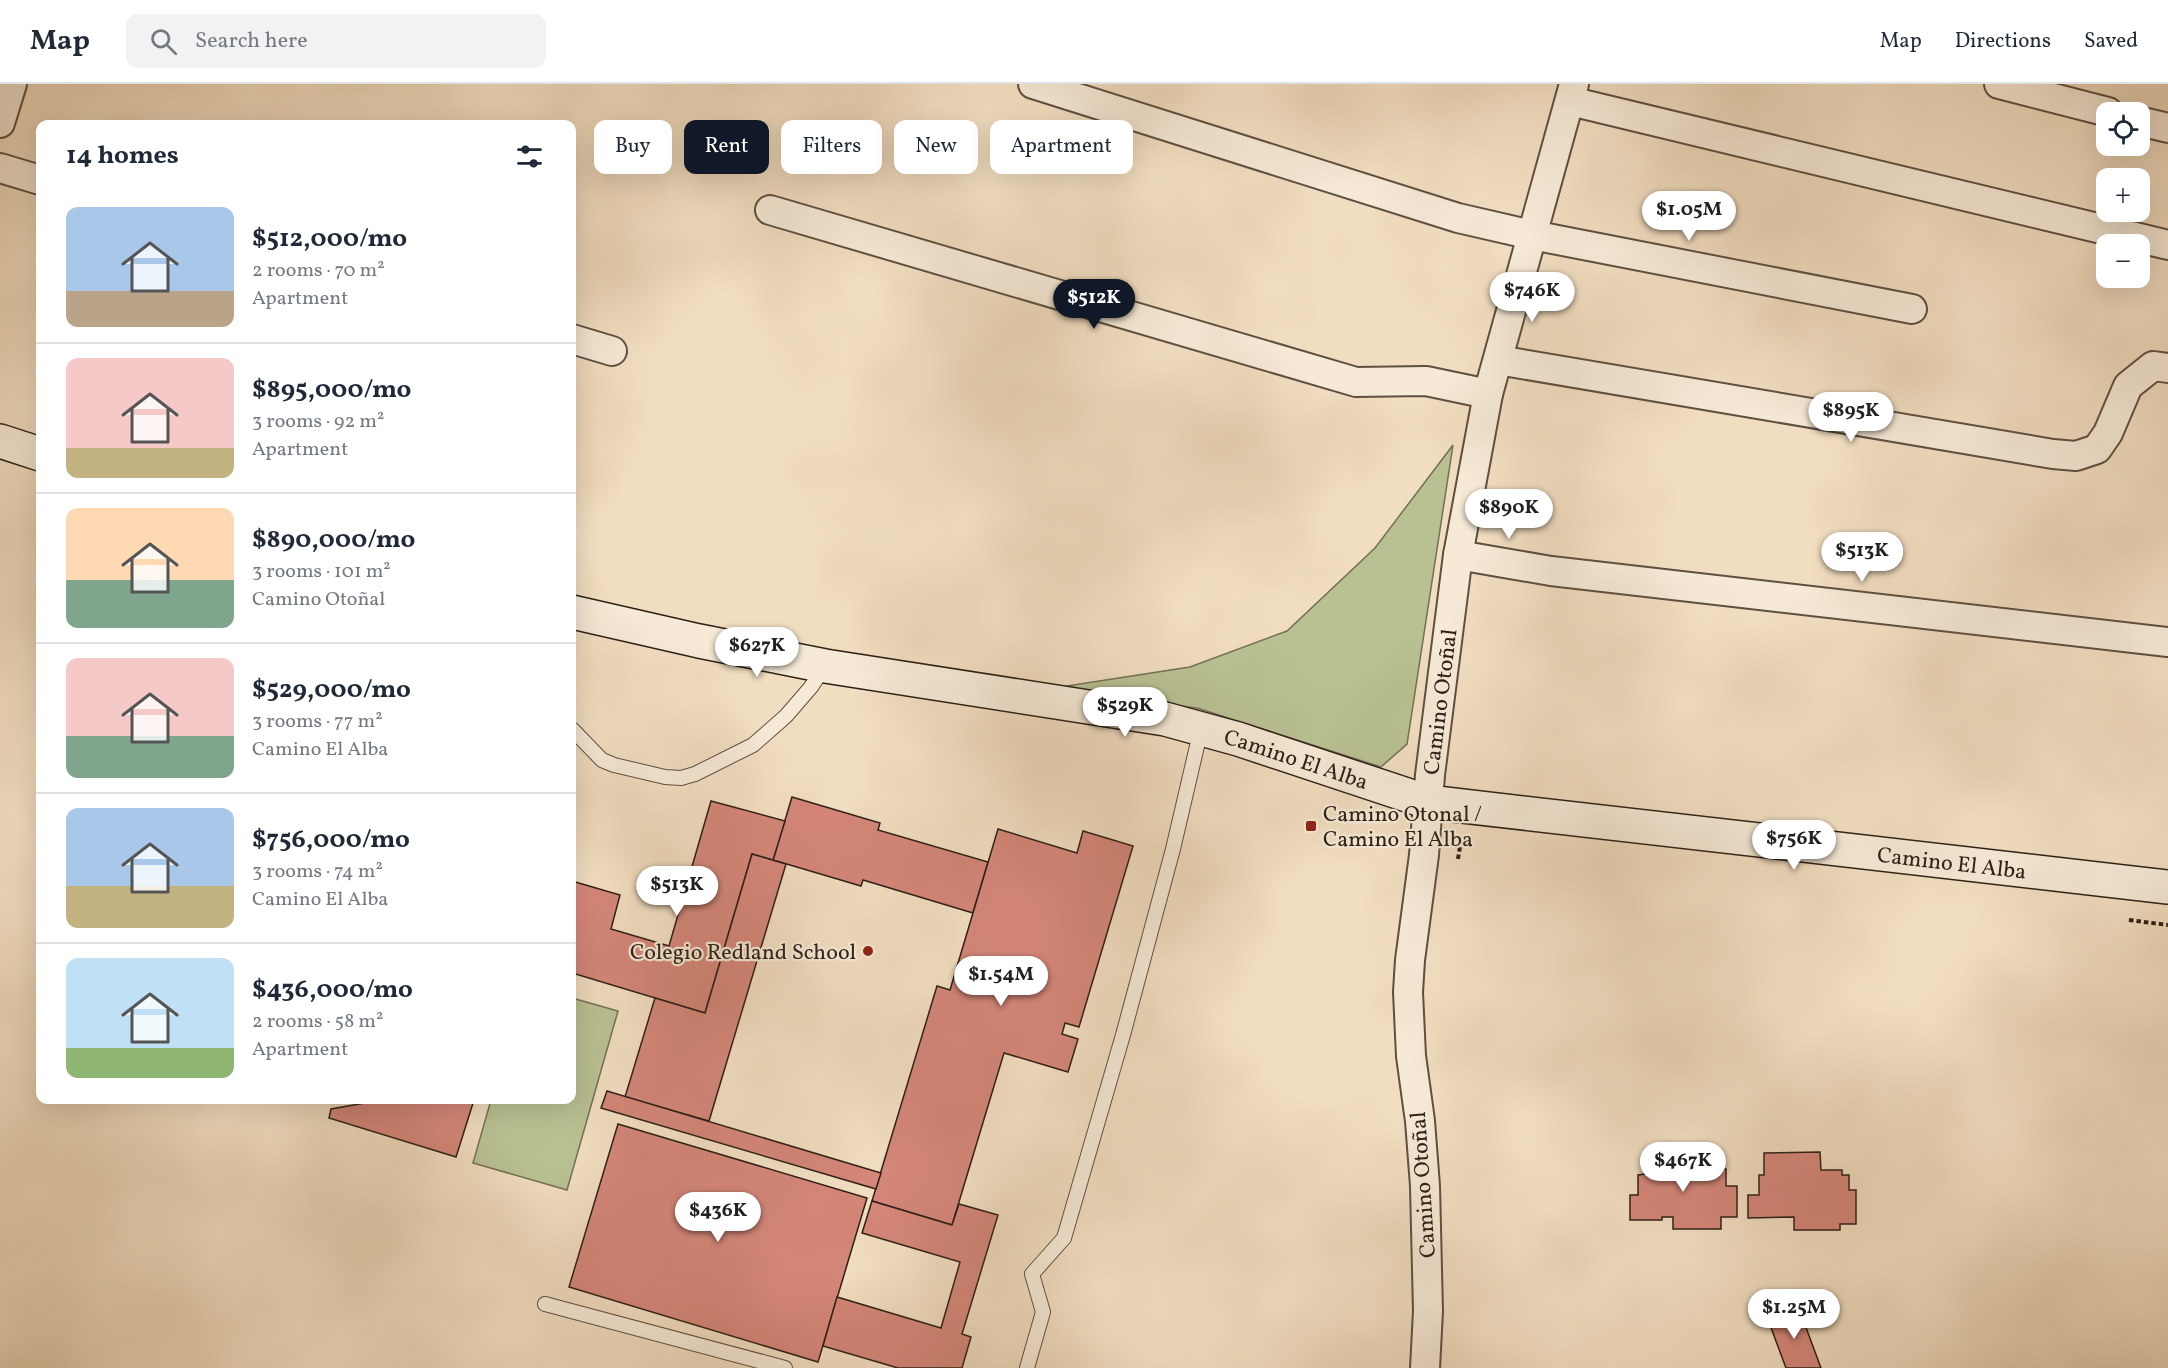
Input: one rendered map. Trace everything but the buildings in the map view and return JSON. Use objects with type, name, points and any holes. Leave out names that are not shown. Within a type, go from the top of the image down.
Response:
[{"type":"main road","points":[[0,441],[36,453]]},
{"type":"main road","name":"Camino El Alba","points":[[576,613],[699,641],[825,666],[1165,719],[1202,728],[1428,802],[2168,887]]},
{"type":"street","points":[[0,123],[12,84]]},
{"type":"street","points":[[1033,84],[1458,218],[1532,235],[1912,309]]},
{"type":"street","points":[[1999,84],[2096,109]]},
{"type":"street","points":[[1572,92],[2168,245]]},
{"type":"street","name":"Camino Otoñal","points":[[1425,1368],[1428,1263],[1425,1186],[1420,1121],[1411,1056],[1408,992],[1424,855],[1430,775],[1458,555],[1488,394],[1572,92]]},
{"type":"street","points":[[2150,124],[2168,128]]},
{"type":"street","points":[[0,168],[36,179]]},
{"type":"street","points":[[770,210],[1356,382],[1426,381],[1488,394]]},
{"type":"street","points":[[576,340],[612,351]]},
{"type":"street","points":[[1497,360],[2076,456],[2097,449],[2108,433],[2128,386],[2153,366],[2168,368]]},
{"type":"street","points":[[1458,555],[1551,571],[2168,642]]},
{"type":"lane","points":[[576,733],[602,760],[654,774],[681,778],[695,774],[753,745],[786,716],[811,687],[825,666]]},
{"type":"lane","points":[[1027,1368],[1043,1312],[1032,1274],[1064,1238],[1167,871],[1202,728]]},
{"type":"lane","points":[[545,1304],[785,1368]]},
{"type":"green space","points":[[1453,445],[1407,744],[1381,767],[1197,708],[1041,690],[1190,667],[1287,631],[1375,548]]},
{"type":"green space","points":[[576,999],[618,1011],[567,1190],[473,1163],[490,1104],[576,1104]]},
{"type":"place","name":"Camino Otonal / Camino El Alba","points":[[1311,826]]},
{"type":"place","name":"Colegio Redland School","points":[[868,951]]}]
